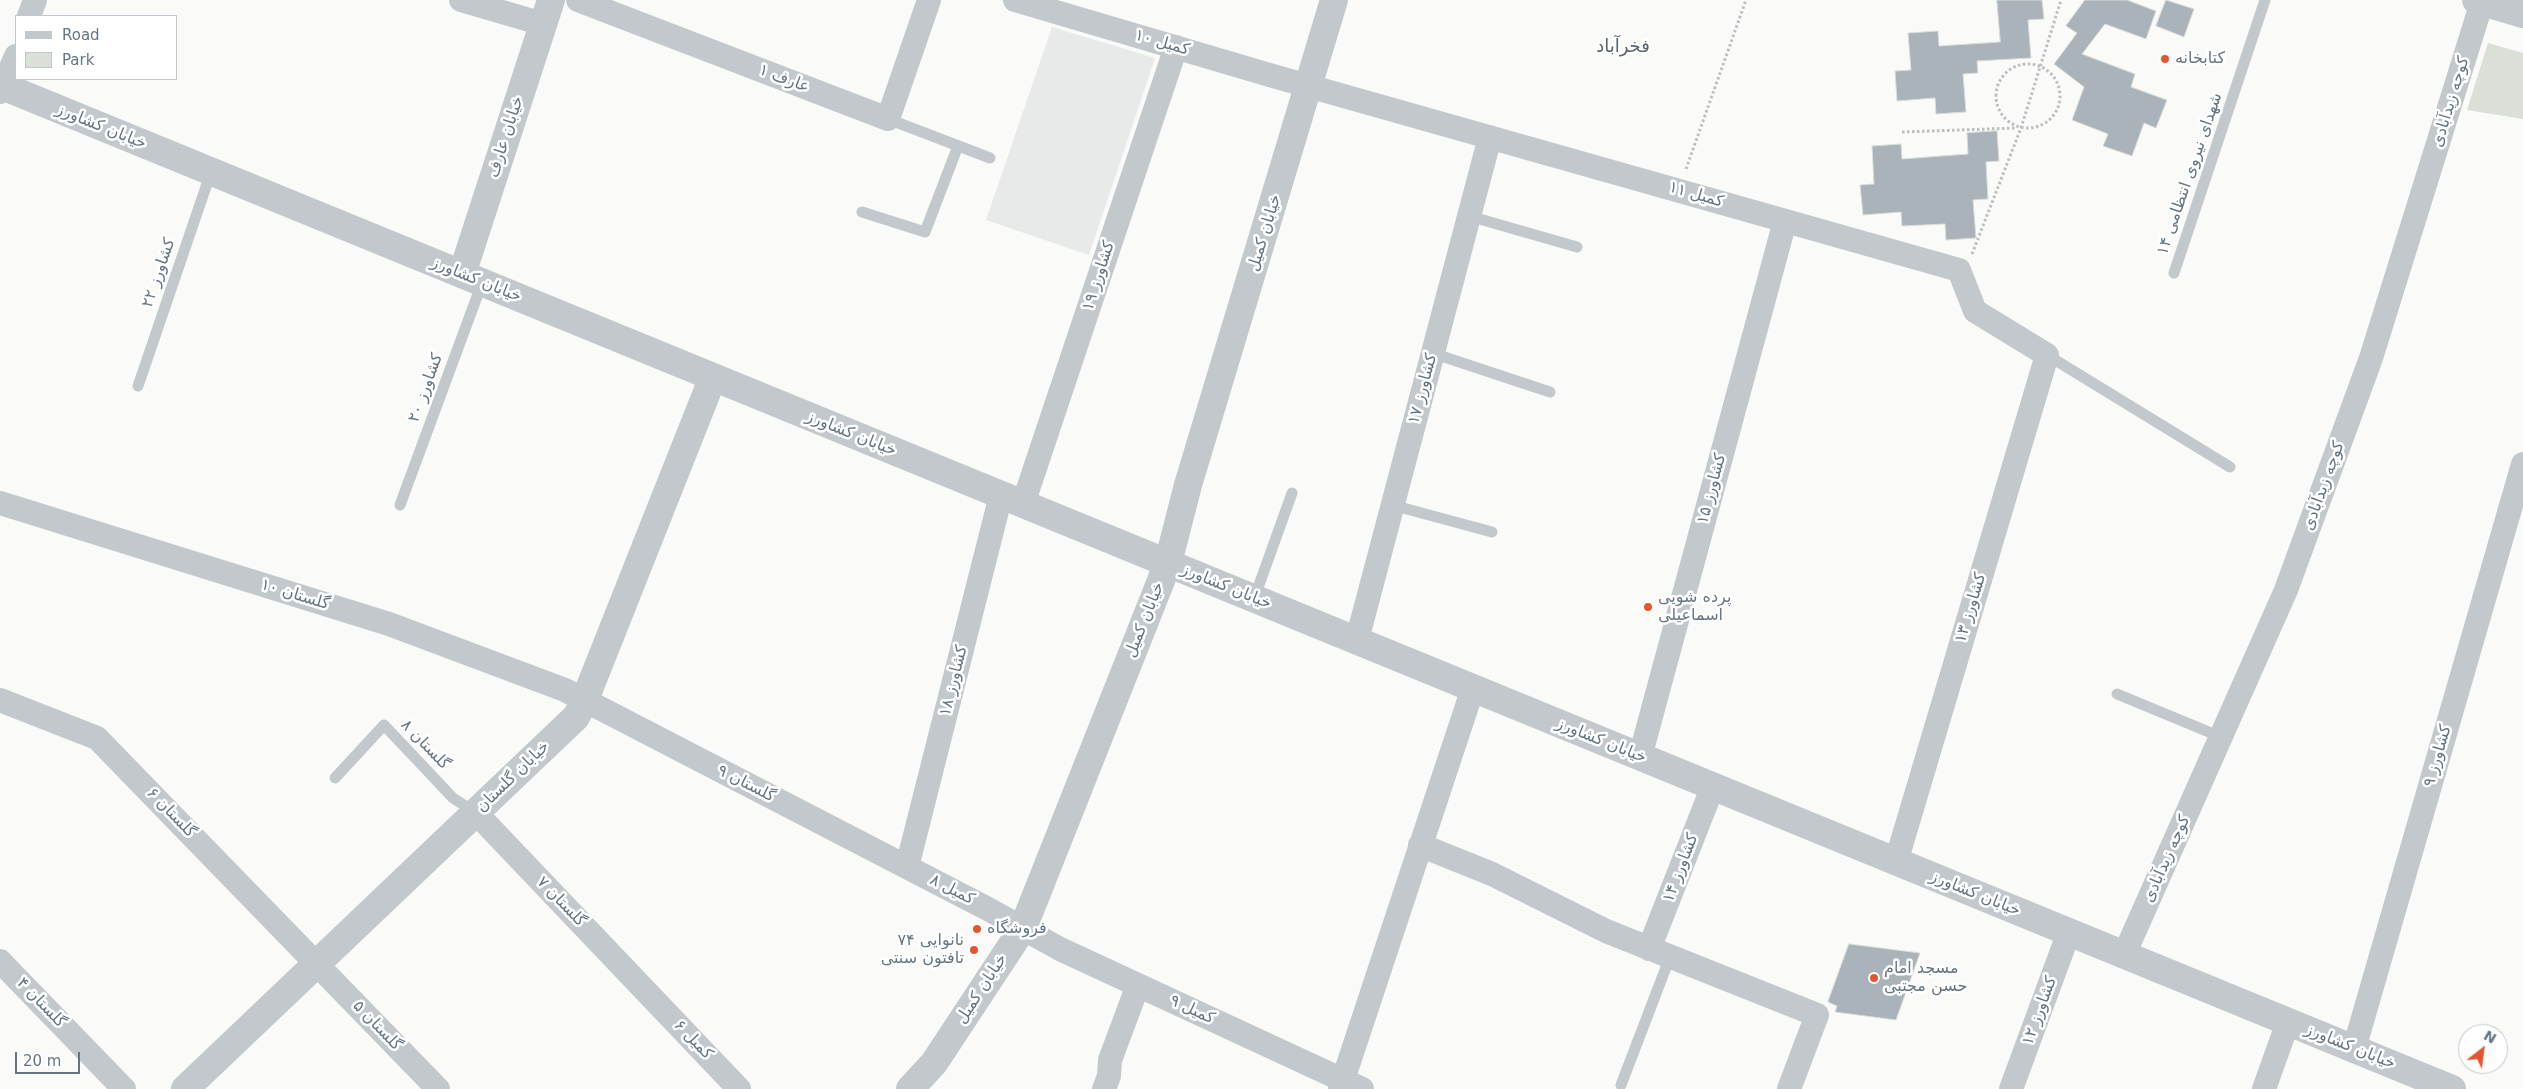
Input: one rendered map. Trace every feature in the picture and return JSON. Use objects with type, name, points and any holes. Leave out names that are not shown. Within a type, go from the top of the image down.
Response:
[{"type":"street","points":[[29,15],[35,0]]},
{"type":"street","points":[[461,0],[547,12]]},
{"type":"street","name":"عارف ۱","points":[[578,0],[888,119]]},
{"type":"street","points":[[888,119],[929,0]]},
{"type":"street","name":"کمیل ۱۰","points":[[1015,0],[1310,85]]},
{"type":"street","name":"خیابان کمیل","points":[[910,1089],[934,1063],[1023,928],[1168,563],[1188,485],[1310,85],[1334,0]]},
{"type":"street","points":[[2479,1],[2523,14]]},
{"type":"street","name":"کوچه زیدآبادی","points":[[2124,955],[2286,590],[2371,358],[2479,1]]},
{"type":"street","name":"خیابان عارف","points":[[472,279],[547,12]]},
{"type":"street","name":"کشاورز ۱۹","points":[[1012,499],[1176,47]]},
{"type":"street","points":[[1,88],[15,58]]},
{"type":"street","name":"کمیل ۱۱","points":[[1310,85],[1959,270]]},
{"type":"street","name":"خیابان کشاورز","points":[[1,88],[1012,499],[2452,1089]]},
{"type":"street","name":"کشاورز ۱۷","points":[[1357,640],[1490,137]]},
{"type":"street","name":"کشاورز ۱۵","points":[[1640,757],[1785,221]]},
{"type":"street","points":[[1959,270],[1974,311],[2047,355]]},
{"type":"street","name":"کشاورز ۱۳","points":[[1896,862],[2047,355]]},
{"type":"street","name":"خیابان گلستان","points":[[185,1089],[576,717],[584,702],[713,377]]},
{"type":"street","name":"کشاورز ۹","points":[[2354,1049],[2523,464]]},
{"type":"street","name":"کشاورز ۱۸","points":[[907,867],[1012,499]]},
{"type":"street","name":"گلستان ۱۰","points":[[0,502],[389,624],[565,690],[584,702]]},
{"type":"street","points":[[1348,1086],[1420,845],[1473,688]]},
{"type":"street","name":"گلستان ۶","points":[[0,700],[98,738],[317,964]]},
{"type":"street","name":"گلستان ۹","points":[[584,702],[907,867]]},
{"type":"street","name":"کشاورز ۱۴","points":[[1660,953],[1712,786]]},
{"type":"street","name":"گلستان ۷","points":[[476,813],[646,991]]},
{"type":"street","points":[[1420,845],[1492,874],[1606,931],[1817,1015],[1789,1089]]},
{"type":"street","name":"کمیل ۸","points":[[907,867],[1023,928]]},
{"type":"street","name":"کمیل ۹","points":[[1023,928],[1060,949],[1348,1086]]},
{"type":"street","name":"کشاورز ۱۲","points":[[2011,1089],[2069,932]]},
{"type":"street","name":"گلستان ۴","points":[[0,961],[124,1089]]},
{"type":"street","name":"گلستان ۵","points":[[317,964],[438,1089]]},
{"type":"street","points":[[1104,1089],[1109,1076],[1110,1060],[1138,985]]},
{"type":"street","name":"کمیل ۶","points":[[646,991],[739,1089]]},
{"type":"street","points":[[2264,1089],[2288,1022]]},
{"type":"lane","name":"شهدای نیروی انتظامی ۱۴","points":[[2174,273],[2266,0]]},
{"type":"lane","name":"عارف ۱","points":[[888,119],[990,158]]},
{"type":"lane","points":[[862,212],[925,232],[958,146]]},
{"type":"lane","name":"کشاورز ۲۲","points":[[138,386],[211,172]]},
{"type":"lane","points":[[1469,216],[1577,247]]},
{"type":"lane","name":"کشاورز ۲۰","points":[[400,505],[472,279]]},
{"type":"lane","points":[[1432,353],[1550,392]]},
{"type":"lane","points":[[2047,355],[2230,467]]},
{"type":"lane","points":[[1254,598],[1292,493]]},
{"type":"lane","points":[[1392,505],[1492,532]]},
{"type":"lane","points":[[2117,694],[2221,737]]},
{"type":"lane","name":"گلستان ۸","points":[[335,778],[384,725],[453,798],[476,813]]},
{"type":"lane","points":[[1621,1085],[1660,953]]},
{"type":"path","points":[[1678,190],[1746,0]]},
{"type":"path","points":[[1959,270],[1970,261],[2021,128],[2061,0]]},
{"type":"path","points":[[1902,132],[2021,128],[2043,126],[2054,116],[2060,102],[2059,88],[2052,74],[2040,66],[2032,64],[2016,66],[2009,70],[1998,83],[1997,107],[2006,120],[2021,128]]},
{"type":"shaded area","points":[[1052,27],[1155,58],[1089,255],[986,220]]},
{"type":"green space","points":[[2488,43],[2523,53],[2523,119],[2467,110]]},
{"type":"building","points":[[1997,0],[2042,0],[2044,19],[2028,20],[2031,58],[1977,61],[1978,73],[1963,74],[1966,112],[1936,114],[1935,98],[1897,101],[1895,71],[1911,70],[1908,33],[1938,31],[1939,46],[2000,42]]},
{"type":"building","points":[[2085,0],[2127,0],[2156,11],[2146,39],[2105,24],[2082,54],[2135,74],[2131,87],[2167,100],[2156,128],[2144,123],[2132,156],[2103,146],[2108,134],[2072,120],[2084,87],[2054,64],[2077,33],[2066,26]]},
{"type":"building","points":[[2166,0],[2194,9],[2184,37],[2156,26]]},
{"type":"building","points":[[1997,131],[1999,161],[1986,162],[1988,199],[1973,200],[1976,238],[1946,240],[1945,224],[1902,226],[1901,212],[1863,215],[1860,185],[1874,184],[1872,146],[1901,144],[1902,159],[1968,154],[1967,133]]},
{"type":"building","points":[[1849,944],[1920,953],[1896,1020],[1835,1012],[1837,1006],[1828,1002]]},
{"type":"place","name":"کتابخانه","points":[[2165,59]]},
{"type":"place","name":"پرده شویی اسماعیلی","points":[[1648,607]]},
{"type":"place","name":"فروشگاه","points":[[977,929]]},
{"type":"place","name":"نانوایی ۷۴ تافتون سنتی","points":[[974,950]]},
{"type":"place","name":"مسجد امام حسن مجتبی","points":[[1874,978]]},
{"type":"district","name":"فخرآباد","points":[[1623,47]]}]
